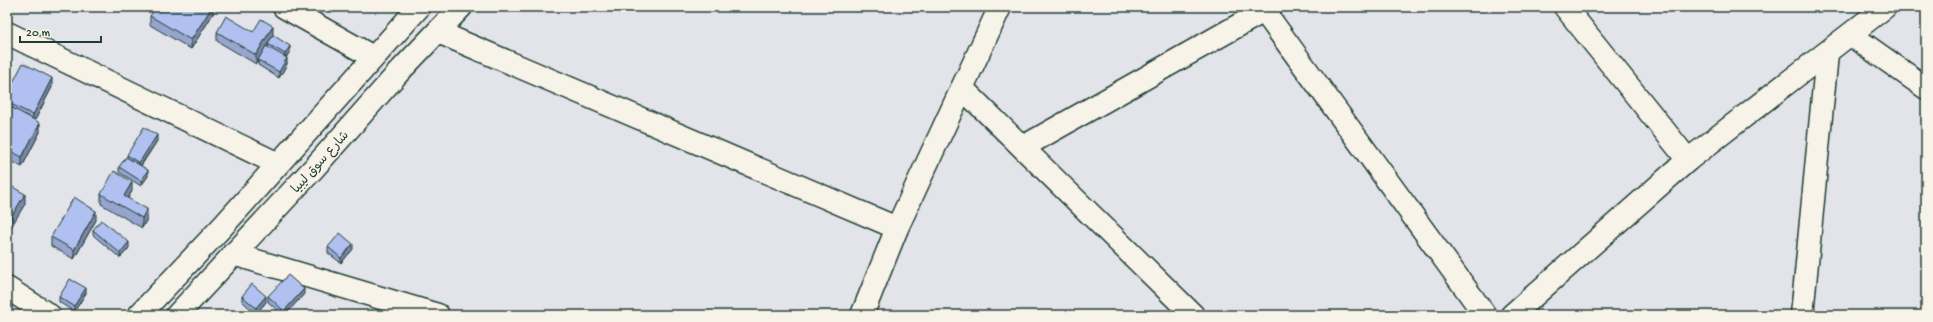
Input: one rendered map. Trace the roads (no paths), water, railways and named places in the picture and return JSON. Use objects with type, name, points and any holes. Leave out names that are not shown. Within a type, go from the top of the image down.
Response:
[{"type":"street","points":[[284,7],[374,57]]},
{"type":"street","points":[[139,315],[222,227],[419,7]]},
{"type":"street","name":"شارع سوق ليبيا","points":[[177,315],[314,168],[398,73],[461,7]]},
{"type":"street","points":[[862,315],[897,228],[1000,7]]},
{"type":"street","points":[[1565,7],[1688,160]]},
{"type":"street","points":[[1512,315],[1688,160],[1827,54],[1885,7]]},
{"type":"street","points":[[1023,147],[1268,9],[1485,315]]},
{"type":"street","points":[[438,32],[897,228]]},
{"type":"street","points":[[7,33],[278,164]]},
{"type":"street","points":[[1851,34],[1926,88]]},
{"type":"street","points":[[1802,315],[1827,54]]},
{"type":"street","points":[[962,88],[1193,315]]},
{"type":"street","points":[[233,254],[438,315]]},
{"type":"street","points":[[7,288],[49,315]]}]
